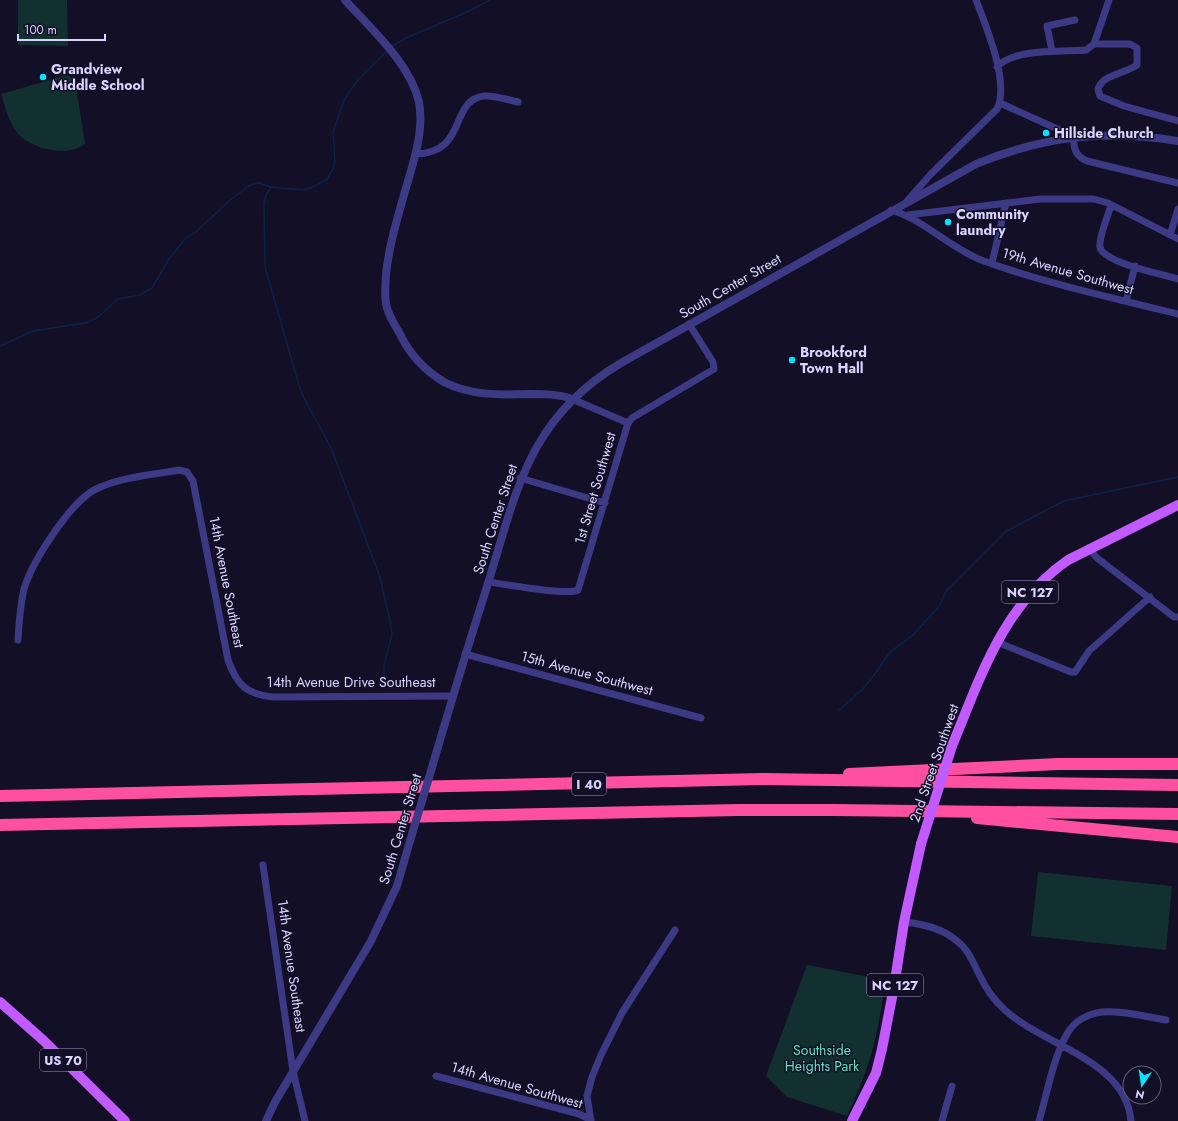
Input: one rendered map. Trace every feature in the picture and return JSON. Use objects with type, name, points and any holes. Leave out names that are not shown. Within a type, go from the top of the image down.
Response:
[{"type":"highway","points":[[786,780],[870,772],[1058,764],[1178,763]]},
{"type":"highway","name":"I 40","points":[[0,796],[717,780],[1178,785]]},
{"type":"highway","name":"I 40","points":[[0,825],[834,810],[1178,814]]},
{"type":"highway","points":[[910,811],[1178,837]]},
{"type":"main road","name":"2nd Street Southwest","points":[[852,1121],[876,1073],[882,1049],[894,987],[904,922],[921,844],[952,746],[997,642],[1020,603],[1054,569],[1088,548],[1178,504]]},
{"type":"main road","name":"US 70","points":[[0,1002],[43,1040],[125,1121]]},
{"type":"street","points":[[345,0],[399,62],[412,82],[421,113],[421,126],[416,154],[391,249],[386,280],[386,305],[405,345],[414,358],[426,370],[444,382],[460,389],[488,394],[552,394],[572,399],[628,423],[632,418],[714,369],[713,362],[689,324]]},
{"type":"street","points":[[907,201],[931,174],[997,109],[1000,103],[1001,90],[997,67],[988,31],[976,0]]},
{"type":"street","points":[[997,67],[1008,60],[1020,56],[1052,51],[1086,50],[1094,44],[1109,0]]},
{"type":"street","points":[[1052,51],[1047,26],[1075,20]]},
{"type":"street","points":[[1094,44],[1130,44],[1134,45],[1138,52],[1137,65],[1130,70],[1105,80],[1098,89],[1100,96],[1124,106],[1178,121]]},
{"type":"street","points":[[416,154],[434,152],[446,144],[466,108],[477,98],[493,96],[518,102]]},
{"type":"street","points":[[1000,103],[1073,136],[1074,149],[1078,156],[1087,161],[1178,183]]},
{"type":"street","name":"South Center Street","points":[[266,1121],[293,1071],[371,942],[397,886],[465,654],[520,478],[541,440],[572,399],[610,369],[907,201],[963,170],[992,157],[1038,143],[1073,136],[1124,135],[1178,141]]},
{"type":"street","points":[[908,215],[1006,203],[1065,198],[1094,200],[1111,205],[1178,239]]},
{"type":"street","points":[[992,263],[1006,203]]},
{"type":"street","points":[[1111,205],[1100,244],[1100,248],[1108,258],[1178,279]]},
{"type":"street","points":[[1170,235],[1178,209]]},
{"type":"street","name":"19th Avenue Southwest","points":[[891,210],[908,215],[965,253],[992,263],[1060,284],[1178,314]]},
{"type":"street","points":[[1126,301],[1135,266]]},
{"type":"street","name":"1st Street Southwest","points":[[488,582],[527,588],[574,591],[581,587],[628,423]]},
{"type":"street","name":"14th Avenue Southeast","points":[[18,640],[21,602],[29,574],[39,555],[59,526],[82,499],[94,490],[113,482],[179,470],[187,472],[194,481],[228,660],[234,675],[250,692]]},
{"type":"street","points":[[520,478],[605,503]]},
{"type":"street","points":[[1088,548],[1097,558],[1150,597],[1174,617],[1178,617]]},
{"type":"street","points":[[997,642],[1071,672],[1077,670],[1089,651],[1150,597]]},
{"type":"street","name":"15th Avenue Southwest","points":[[465,654],[701,718]]},
{"type":"street","name":"14th Avenue Drive Southeast","points":[[250,692],[260,695],[280,697],[453,696]]},
{"type":"street","name":"14th Avenue Southeast","points":[[263,864],[293,1071]]},
{"type":"street","points":[[904,922],[935,928],[958,941],[972,959],[986,988],[1004,1009],[1021,1022],[1099,1068],[1112,1080],[1125,1098],[1131,1121]]},
{"type":"street","points":[[591,1120],[587,1096],[600,1055],[622,1014],[675,930]]},
{"type":"street","points":[[1039,1121],[1062,1046],[1067,1033],[1075,1024],[1096,1013],[1110,1012],[1166,1020]]},
{"type":"street","points":[[293,1071],[305,1121]]},
{"type":"street","name":"14th Avenue Southwest","points":[[436,1076],[571,1112],[591,1120]]},
{"type":"street","points":[[942,1121],[952,1086]]},
{"type":"green space","points":[[18,0],[67,0],[68,46],[18,45]]},
{"type":"green space","points":[[67,75],[75,80],[85,144],[78,148],[61,151],[43,148],[27,141],[16,132],[13,127],[1,94]]},
{"type":"green space","points":[[1038,872],[1172,886],[1166,950],[1031,936]]},
{"type":"green space","name":"Southside Heights Park","points":[[807,965],[885,980],[880,1017],[868,1066],[847,1116],[787,1097],[766,1076]]},
{"type":"waterway","points":[[392,46],[406,38],[467,12],[490,0]]},
{"type":"waterway","points":[[0,346],[33,331],[85,323],[97,318],[118,299],[140,295],[152,288],[169,259],[185,239],[197,231],[229,201],[250,185],[259,183],[271,187],[303,190],[313,187],[327,179],[333,169],[335,161],[333,132],[344,100],[357,81],[388,50]]},
{"type":"waterway","points":[[271,187],[266,195],[264,203],[265,267],[303,396],[331,448],[379,574],[392,634],[384,665],[384,678]]},
{"type":"waterway","points":[[839,710],[862,690],[890,652],[913,635],[940,605],[946,591],[1005,532],[1064,501],[1178,477]]},
{"type":"place","name":"Grandview Middle School","points":[[43,77]]},
{"type":"place","name":"Hillside Church","points":[[1046,133]]},
{"type":"place","name":"Community laundry","points":[[948,222]]},
{"type":"place","name":"Brookford Town Hall","points":[[792,360]]}]
